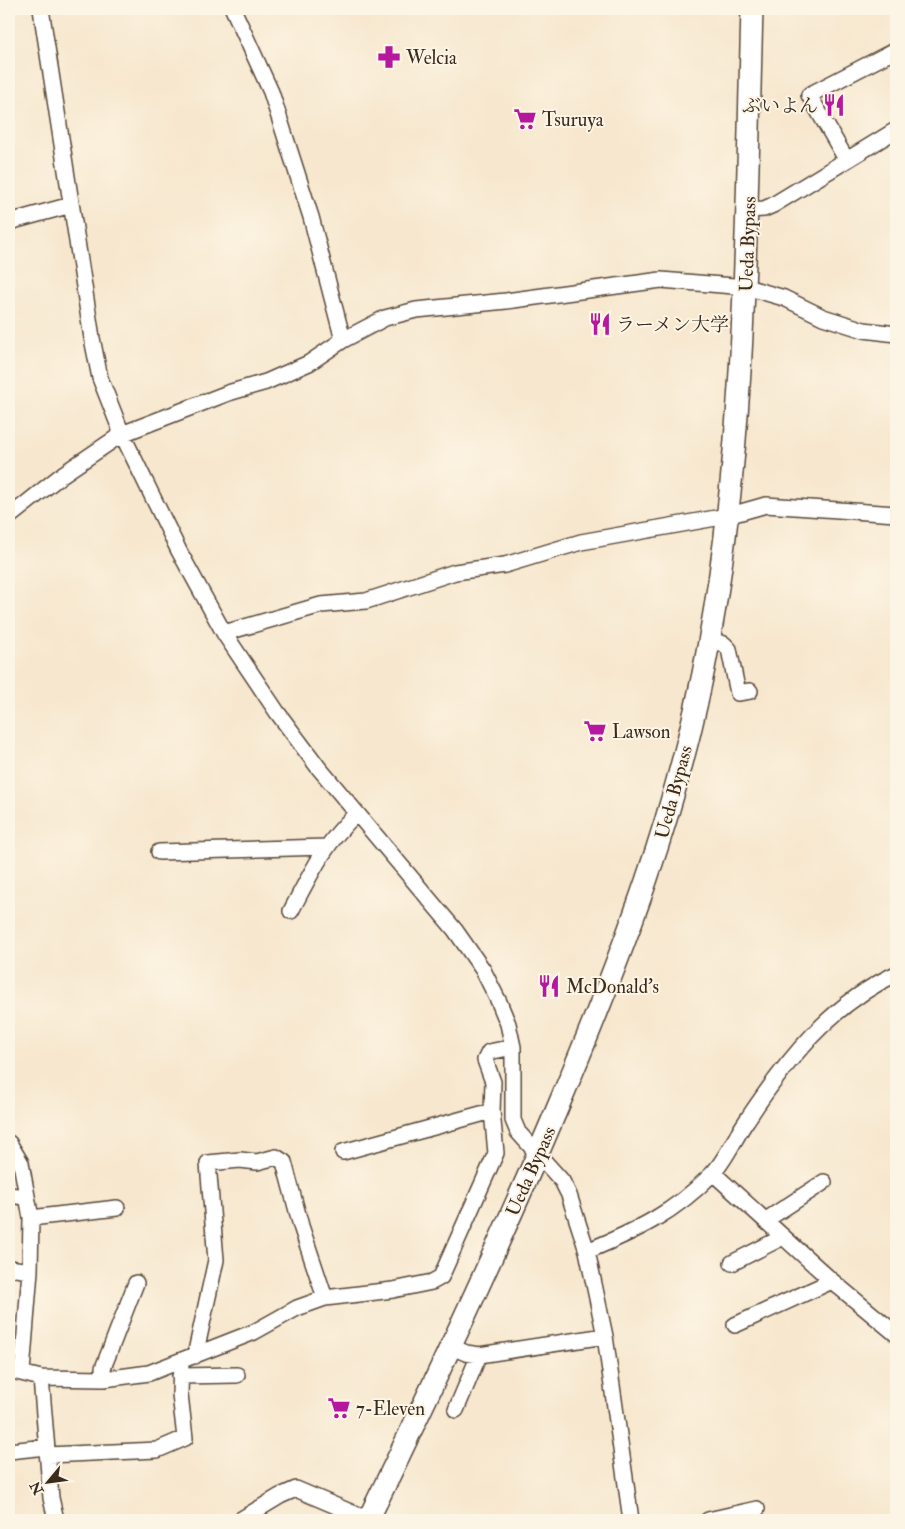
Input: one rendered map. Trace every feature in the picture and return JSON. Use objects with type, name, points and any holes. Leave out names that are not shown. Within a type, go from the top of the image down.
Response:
[{"type":"highway","name":"Ueda Bypass","points":[[368,1520],[452,1347],[538,1154],[615,972],[641,899],[680,773],[710,640],[727,516],[739,402],[746,288],[752,9]]},
{"type":"street","points":[[41,9],[100,378],[122,434],[178,551],[224,633],[277,712],[356,814],[405,869],[476,959],[499,1002],[508,1024],[513,1047],[512,1120],[518,1132],[562,1181],[569,1196],[587,1251],[605,1336],[631,1520]]},
{"type":"street","points":[[233,9],[271,92],[311,217],[343,340]]},
{"type":"street","points":[[846,159],[809,95],[894,51],[896,56]]},
{"type":"street","points":[[748,210],[773,205],[896,130]]},
{"type":"street","points":[[9,222],[72,205]]},
{"type":"street","points":[[9,517],[63,474],[122,434],[228,393],[266,382],[308,363],[343,340],[385,318],[416,310],[506,301],[661,280],[746,288],[784,298],[831,320],[864,330],[896,334]]},
{"type":"street","points":[[224,633],[321,605],[366,601],[456,572],[505,565],[581,542],[727,516],[766,505],[896,514]]},
{"type":"street","points":[[710,640],[724,644],[730,649],[738,692],[750,691]]},
{"type":"street","points":[[291,911],[326,846],[336,833],[356,814]]},
{"type":"street","points":[[159,852],[326,846]]},
{"type":"street","points":[[587,1251],[653,1222],[678,1204],[713,1173],[783,1068],[816,1030],[831,1019],[841,1007],[880,981],[896,974]]},
{"type":"street","points":[[9,1143],[21,1163],[25,1197],[31,1218],[30,1271],[16,1371],[41,1378],[104,1379],[149,1373],[185,1364],[254,1332],[297,1308],[325,1298],[393,1290],[432,1282],[440,1276],[496,1153],[492,1111],[493,1082],[485,1060],[489,1052],[513,1047]]},
{"type":"street","points":[[343,1152],[492,1111]]},
{"type":"street","points":[[9,1451],[157,1450],[185,1438],[180,1394],[185,1364],[216,1260],[208,1164],[240,1160],[257,1162],[276,1157],[284,1162],[301,1226],[325,1298]]},
{"type":"street","points":[[713,1173],[832,1281],[895,1332]]},
{"type":"street","points":[[766,1220],[824,1182]]},
{"type":"street","points":[[9,1195],[25,1197]]},
{"type":"street","points":[[31,1218],[117,1208]]},
{"type":"street","points":[[732,1263],[783,1237]]},
{"type":"street","points":[[9,1268],[30,1271]]},
{"type":"street","points":[[735,1325],[832,1281]]},
{"type":"street","points":[[104,1379],[103,1368],[136,1283]]},
{"type":"street","points":[[452,1347],[466,1353],[479,1355],[605,1336]]},
{"type":"street","points":[[456,1410],[479,1355]]},
{"type":"street","points":[[185,1364],[237,1376]]},
{"type":"street","points":[[41,1378],[51,1498],[56,1520]]},
{"type":"street","points":[[240,1520],[296,1489],[368,1520]]},
{"type":"street","points":[[708,1520],[757,1509]]},
{"type":"place","name":"Welcia","points":[[389,57]]},
{"type":"place","name":"ぶいよん","points":[[834,105]]},
{"type":"place","name":"Tsuruya","points":[[525,119]]},
{"type":"place","name":"ラーメン大学","points":[[600,324]]},
{"type":"place","name":"Lawson","points":[[595,731]]},
{"type":"place","name":"McDonald's","points":[[549,986]]},
{"type":"place","name":"7-Eleven","points":[[339,1408]]}]
